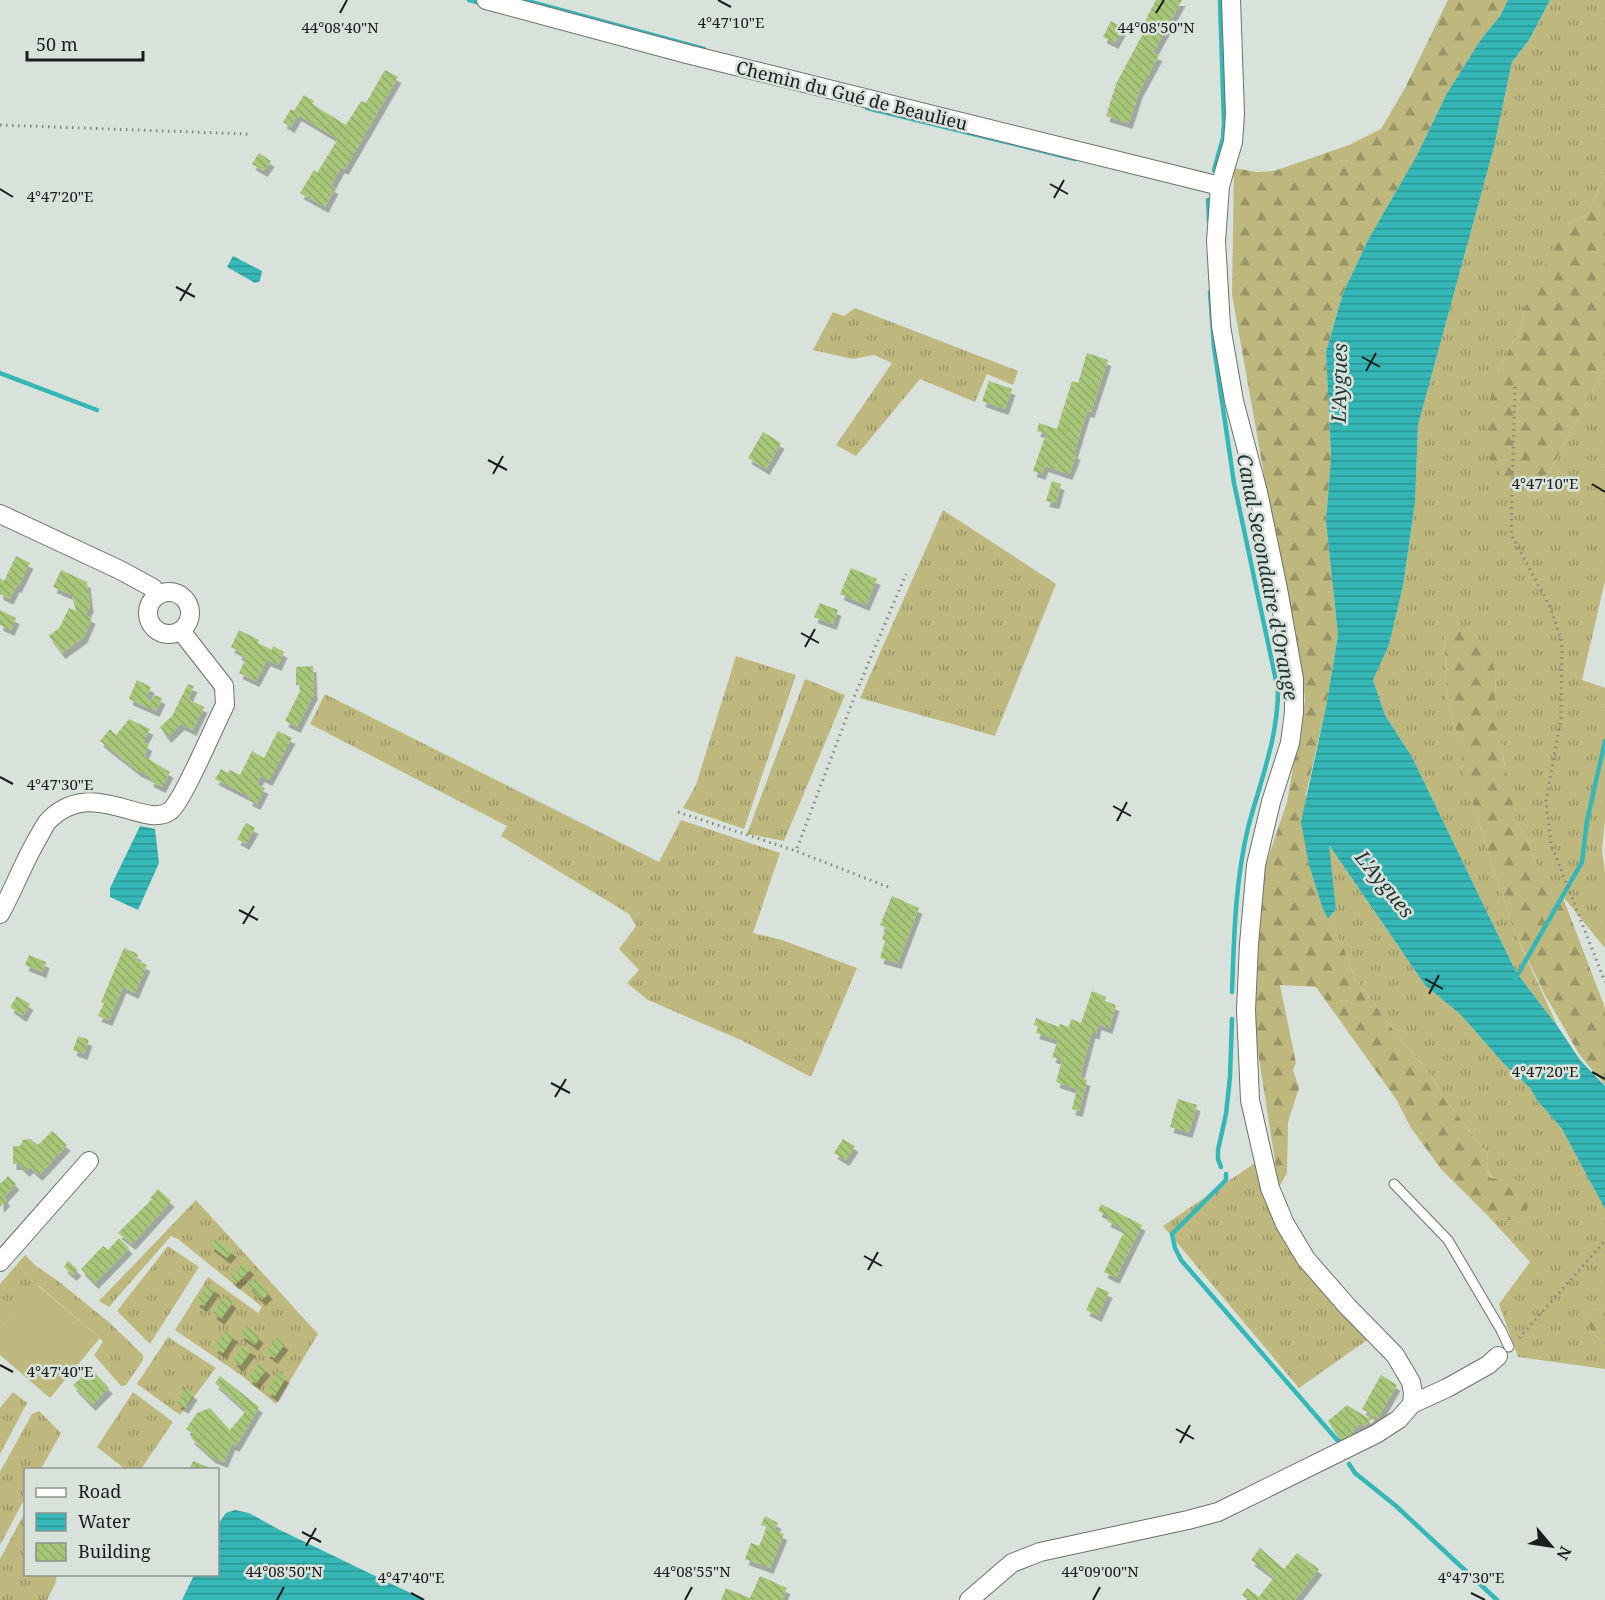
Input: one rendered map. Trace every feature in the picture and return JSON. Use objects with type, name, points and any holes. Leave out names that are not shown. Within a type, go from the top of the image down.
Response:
[{"type":"street","name":"Chemin du Gué de Beaulieu","points":[[486,0],[687,54],[1212,183]]},
{"type":"street","points":[[1231,0],[1235,114],[1233,142],[1212,183],[1221,326],[1234,401],[1258,492],[1294,679],[1294,711],[1290,743],[1271,802],[1255,877],[1248,944],[1246,1010],[1250,1100],[1270,1188],[1285,1224],[1306,1259],[1348,1307],[1395,1355],[1411,1382],[1412,1404]]},
{"type":"street","points":[[0,514],[120,570],[153,588],[147,612],[151,625],[162,633],[175,634],[224,686],[225,694],[225,705],[180,798],[170,811],[159,815],[144,814],[101,802],[85,802],[65,808],[48,821],[32,846],[0,914]]},
{"type":"street","points":[[150,597],[171,592],[184,598],[190,611],[190,619],[178,637]]},
{"type":"street","points":[[0,1262],[89,1161]]},
{"type":"street","points":[[969,1600],[1012,1563],[1040,1552],[1218,1512],[1376,1434],[1399,1419],[1412,1404],[1488,1365],[1504,1352]]},
{"type":"lane","points":[[1394,1185],[1448,1240],[1497,1322],[1504,1352]]},
{"type":"path","points":[[0,125],[248,134]]},
{"type":"path","points":[[1515,387],[1511,534],[1550,607],[1562,642],[1561,718],[1546,801],[1551,844],[1605,982]]},
{"type":"path","points":[[796,851],[855,695],[906,574]]},
{"type":"path","points":[[150,597],[142,616],[147,632],[159,641],[178,637]]},
{"type":"path","points":[[678,812],[796,851],[888,887]]},
{"type":"path","points":[[1532,1324],[1605,1241]]},
{"type":"green space","points":[[1448,0],[1508,0],[1500,16],[1482,38],[1447,93],[1416,157],[1369,238],[1343,293],[1326,352],[1331,457],[1326,522],[1338,635],[1326,707],[1306,794],[1309,865],[1322,907],[1344,949],[1354,976],[1396,1034],[1434,1079],[1443,1097],[1488,1154],[1486,1169],[1491,1178],[1507,1180],[1529,1202],[1523,1222],[1490,1218],[1441,1169],[1411,1128],[1396,1099],[1316,987],[1280,985],[1296,1063],[1293,1070],[1299,1088],[1288,1122],[1287,1173],[1279,1187],[1253,1020],[1265,867],[1287,802],[1305,701],[1300,656],[1272,519],[1232,295],[1234,168],[1257,172],[1274,171],[1349,145],[1381,129],[1405,88]]},
{"type":"green space","points":[[1550,0],[1605,0],[1605,175],[1587,215],[1569,223],[1524,309],[1521,327],[1498,371],[1506,479],[1518,487],[1549,473],[1605,367],[1605,581],[1582,680],[1605,688],[1605,820],[1602,850],[1605,873],[1605,948],[1536,864],[1527,839],[1516,821],[1509,794],[1498,721],[1495,695],[1496,677],[1457,622],[1444,630],[1447,702],[1458,737],[1477,817],[1514,931],[1558,1027],[1516,972],[1412,757],[1385,715],[1373,680],[1389,645],[1403,586],[1415,503],[1418,425],[1494,147],[1512,62],[1529,40]]},
{"type":"green space","points":[[1605,175],[1605,367],[1549,473],[1518,487],[1506,480],[1491,464],[1486,441],[1488,406],[1498,371],[1521,327],[1524,309],[1555,244],[1569,223],[1587,215]]},
{"type":"green space","points":[[855,308],[1018,371],[1013,385],[987,374],[975,402],[920,379],[856,456],[836,445],[892,363],[874,355],[853,359],[813,350],[833,312],[844,316]]},
{"type":"green space","points":[[943,510],[1056,584],[995,736],[860,698]]},
{"type":"green space","points":[[1457,622],[1473,635],[1491,655],[1496,677],[1495,695],[1504,762],[1516,821],[1527,839],[1536,864],[1562,895],[1605,1008],[1605,1085],[1579,1054],[1545,995],[1514,931],[1477,817],[1466,779],[1458,737],[1447,702],[1444,629]]},
{"type":"green space","points":[[736,656],[796,675],[744,829],[683,808],[696,785]]},
{"type":"green space","points":[[805,679],[845,695],[784,841],[747,834]]},
{"type":"green space","points":[[325,694],[659,862],[681,820],[780,853],[753,933],[782,940],[857,968],[811,1077],[743,1041],[648,1000],[627,983],[639,970],[619,949],[636,926],[629,914],[501,836],[507,826],[310,724]]},
{"type":"green space","points":[[1328,844],[1425,985],[1461,1015],[1504,1064],[1530,1088],[1537,1100],[1562,1129],[1605,1209],[1605,1311],[1578,1305],[1592,1332],[1605,1345],[1605,1369],[1518,1357],[1499,1304],[1530,1262],[1490,1218],[1523,1222],[1486,1169],[1488,1154],[1443,1097],[1434,1079],[1396,1034],[1354,976],[1344,949],[1328,919],[1336,909]]},
{"type":"green space","points":[[1255,1163],[1289,1249],[1370,1338],[1299,1388],[1163,1226]]},
{"type":"green space","points":[[196,1200],[318,1334],[276,1404],[241,1375],[175,1330],[208,1277],[258,1313],[262,1307],[178,1239],[171,1236],[109,1307],[99,1301]]},
{"type":"green space","points":[[168,1246],[199,1267],[150,1344],[117,1311]]},
{"type":"green space","points":[[25,1255],[110,1323],[143,1355],[143,1360],[126,1385],[121,1386],[94,1355],[103,1342],[100,1338],[38,1285],[0,1329],[0,1284]]},
{"type":"green space","points":[[37,1285],[100,1338],[50,1398],[0,1355],[0,1329]]},
{"type":"green space","points":[[1577,1304],[1605,1311],[1605,1345],[1592,1332]]},
{"type":"green space","points":[[168,1337],[216,1368],[180,1415],[137,1384]]},
{"type":"green space","points":[[13,1392],[27,1403],[0,1454],[0,1408]]},
{"type":"green space","points":[[133,1392],[173,1422],[142,1468],[124,1468],[97,1447]]},
{"type":"green space","points":[[39,1411],[61,1433],[42,1468],[24,1468],[24,1500],[0,1545],[0,1472],[32,1414]]},
{"type":"green space","points":[[24,1514],[24,1576],[57,1576],[47,1600],[0,1600],[0,1559]]},
{"type":"water","name":"L'Aygues","points":[[1508,0],[1550,0],[1529,40],[1512,62],[1494,147],[1418,425],[1415,503],[1403,586],[1389,645],[1373,680],[1385,715],[1412,757],[1516,972],[1580,1060],[1605,1086],[1605,1209],[1562,1129],[1537,1100],[1530,1088],[1504,1064],[1461,1015],[1425,985],[1329,845],[1336,909],[1328,919],[1309,865],[1301,822],[1326,707],[1338,635],[1326,522],[1331,457],[1326,352],[1343,293],[1369,238],[1416,157],[1447,93],[1482,38],[1500,16]]},
{"type":"water","points":[[233,256],[262,271],[260,281],[255,283],[227,267]]},
{"type":"water","points":[[140,826],[155,829],[159,863],[138,910],[110,897],[110,888]]},
{"type":"water","points":[[235,1510],[249,1513],[425,1600],[182,1600],[194,1576],[219,1576],[219,1523],[226,1513]]},
{"type":"building","points":[[1156,0],[1182,0],[1153,53],[1159,55],[1139,92],[1129,123],[1106,116],[1116,84],[1148,24],[1144,23]]},
{"type":"building","points":[[1111,21],[1123,28],[1115,43],[1103,37]]},
{"type":"building","points":[[385,70],[398,77],[345,169],[341,167],[331,186],[335,188],[325,207],[300,193],[314,170],[317,173],[338,139],[298,115],[291,127],[283,122],[291,109],[294,111],[304,95],[314,101],[312,104],[346,125],[361,101],[366,103]]},
{"type":"building","points":[[259,153],[271,161],[264,171],[252,164]]},
{"type":"building","points":[[1087,353],[1108,360],[1091,412],[1087,411],[1074,453],[1077,454],[1069,474],[1045,466],[1042,474],[1033,471],[1046,434],[1037,431],[1039,423],[1057,429],[1072,381],[1078,383]]},
{"type":"building","points":[[989,381],[1012,389],[1005,409],[982,401]]},
{"type":"building","points":[[763,432],[781,443],[766,469],[748,458]]},
{"type":"building","points":[[1052,481],[1061,484],[1056,503],[1046,501]]},
{"type":"building","points":[[16,556],[30,563],[10,599],[0,594],[0,578],[4,581]]},
{"type":"building","points":[[851,568],[877,579],[866,605],[840,594]]},
{"type":"building","points":[[61,570],[87,582],[90,606],[86,615],[92,618],[84,637],[62,653],[49,636],[60,627],[69,608],[76,611],[72,595],[53,587]]},
{"type":"building","points":[[820,603],[838,610],[833,624],[814,617]]},
{"type":"building","points":[[0,610],[16,618],[11,630],[0,625]]},
{"type":"building","points":[[239,630],[259,640],[258,643],[272,650],[273,646],[284,652],[278,665],[267,660],[256,681],[239,673],[246,658],[231,647]]},
{"type":"building","points":[[313,666],[314,694],[297,727],[285,721],[300,691],[300,685],[296,685],[296,667]]},
{"type":"building","points":[[137,680],[151,687],[146,699],[151,701],[154,695],[162,698],[156,711],[129,699]]},
{"type":"building","points":[[188,684],[194,686],[188,699],[204,707],[193,730],[181,724],[168,737],[160,727],[172,716]]},
{"type":"building","points":[[129,719],[150,729],[143,742],[149,745],[144,756],[170,772],[162,787],[150,781],[151,777],[138,771],[100,741],[110,729],[116,735]]},
{"type":"building","points":[[278,731],[292,738],[269,780],[261,776],[257,784],[265,788],[257,804],[249,800],[250,797],[215,779],[221,769],[240,775],[252,751],[264,758]]},
{"type":"building","points":[[246,823],[255,828],[246,844],[237,839]]},
{"type":"building","points":[[892,896],[919,908],[898,963],[880,958],[886,928],[880,925]]},
{"type":"building","points":[[124,948],[138,954],[136,960],[147,965],[135,993],[123,987],[109,1020],[98,1016],[104,1003],[101,1002]]},
{"type":"building","points":[[29,955],[46,962],[43,972],[25,965]]},
{"type":"building","points":[[1092,991],[1106,997],[1105,1001],[1116,1005],[1109,1028],[1098,1024],[1096,1034],[1092,1032],[1080,1077],[1087,1080],[1079,1111],[1072,1109],[1077,1089],[1056,1082],[1062,1060],[1052,1057],[1058,1040],[1036,1033],[1038,1026],[1034,1025],[1036,1018],[1059,1027],[1060,1024],[1069,1027],[1071,1019],[1081,1023]]},
{"type":"building","points":[[17,996],[30,1004],[23,1016],[10,1007]]},
{"type":"building","points":[[78,1036],[89,1040],[84,1054],[73,1050]]},
{"type":"building","points":[[1178,1099],[1197,1105],[1189,1132],[1170,1127]]},
{"type":"building","points":[[52,1131],[67,1145],[39,1175],[30,1167],[26,1171],[19,1164],[13,1164],[13,1146],[20,1146],[23,1140],[30,1139],[38,1145]]},
{"type":"building","points":[[843,1139],[855,1146],[846,1160],[834,1153]]},
{"type":"building","points":[[8,1176],[16,1184],[4,1197],[7,1200],[0,1207],[0,1182]]},
{"type":"building","points":[[158,1189],[171,1201],[132,1244],[118,1233],[152,1199],[150,1198]]},
{"type":"building","points":[[1101,1204],[1142,1225],[1116,1278],[1104,1272],[1125,1230],[1107,1221],[1109,1216],[1098,1211]]},
{"type":"building","points":[[119,1238],[129,1248],[95,1283],[81,1269],[103,1246],[108,1250]]},
{"type":"building","points":[[216,1238],[233,1251],[227,1258],[210,1245]]},
{"type":"building","points":[[68,1261],[78,1270],[73,1275],[64,1267]]},
{"type":"building","points":[[244,1263],[251,1269],[236,1284],[230,1278]]},
{"type":"building","points":[[255,1278],[269,1293],[262,1300],[248,1284]]},
{"type":"building","points":[[208,1284],[216,1289],[204,1306],[196,1301]]},
{"type":"building","points":[[1097,1287],[1109,1292],[1098,1316],[1086,1310]]},
{"type":"building","points":[[225,1296],[233,1302],[221,1319],[213,1313]]},
{"type":"building","points":[[246,1326],[260,1337],[255,1345],[240,1334]]},
{"type":"building","points":[[226,1330],[234,1336],[223,1353],[214,1347]]},
{"type":"building","points":[[277,1338],[285,1344],[274,1358],[266,1352]]},
{"type":"building","points":[[244,1345],[252,1350],[240,1366],[233,1360]]},
{"type":"building","points":[[259,1363],[267,1369],[256,1383],[248,1378]]},
{"type":"building","points":[[91,1369],[109,1388],[92,1405],[73,1385]]},
{"type":"building","points":[[278,1372],[286,1377],[275,1396],[267,1391]]},
{"type":"building","points":[[1381,1375],[1397,1385],[1378,1418],[1375,1416],[1365,1426],[1360,1424],[1354,1429],[1352,1436],[1342,1442],[1328,1421],[1347,1405],[1368,1418],[1371,1414],[1362,1409]]},
{"type":"building","points":[[220,1376],[259,1407],[236,1446],[232,1444],[224,1462],[212,1457],[191,1438],[194,1434],[186,1429],[197,1413],[210,1408],[230,1430],[246,1411],[215,1383]]},
{"type":"building","points":[[186,1388],[194,1394],[185,1408],[177,1403]]},
{"type":"building","points":[[193,1461],[208,1467],[208,1468],[190,1468]]},
{"type":"building","points":[[765,1516],[778,1523],[774,1530],[784,1534],[770,1568],[745,1559],[751,1543],[759,1546],[767,1527],[761,1525]]},
{"type":"building","points":[[1260,1548],[1284,1569],[1297,1553],[1319,1569],[1295,1600],[1249,1600],[1242,1595],[1247,1588],[1259,1597],[1274,1577],[1251,1560]]},
{"type":"building","points":[[760,1576],[787,1588],[782,1600],[721,1600],[726,1588],[750,1598]]},
{"type":"waterway","points":[[469,0],[481,3]]},
{"type":"waterway","points":[[524,0],[704,49]]},
{"type":"waterway","name":"Canal Secondaire d'Orange","points":[[1214,170],[1223,138],[1224,123],[1220,0]]},
{"type":"waterway","points":[[867,108],[1075,159]]},
{"type":"waterway","name":"Canal Secondaire d'Orange","points":[[1208,200],[1209,221]]},
{"type":"waterway","name":"Canal Secondaire d'Orange","points":[[1210,292],[1214,347],[1234,483],[1278,690],[1272,743],[1248,828],[1240,869],[1232,992]]},
{"type":"waterway","points":[[0,373],[97,410]]},
{"type":"waterway","points":[[1515,979],[1582,862],[1587,821],[1605,741]]},
{"type":"waterway","name":"Canal Secondaire d'Orange","points":[[1221,1167],[1218,1150],[1226,1114],[1230,1077],[1232,1019]]},
{"type":"waterway","name":"Canal Secondaire d'Orange","points":[[1226,1174],[1226,1180],[1172,1234],[1175,1248],[1181,1260],[1338,1441]]},
{"type":"waterway","name":"Canal Secondaire d'Orange","points":[[1349,1464],[1355,1473],[1396,1506],[1497,1600]]}]
